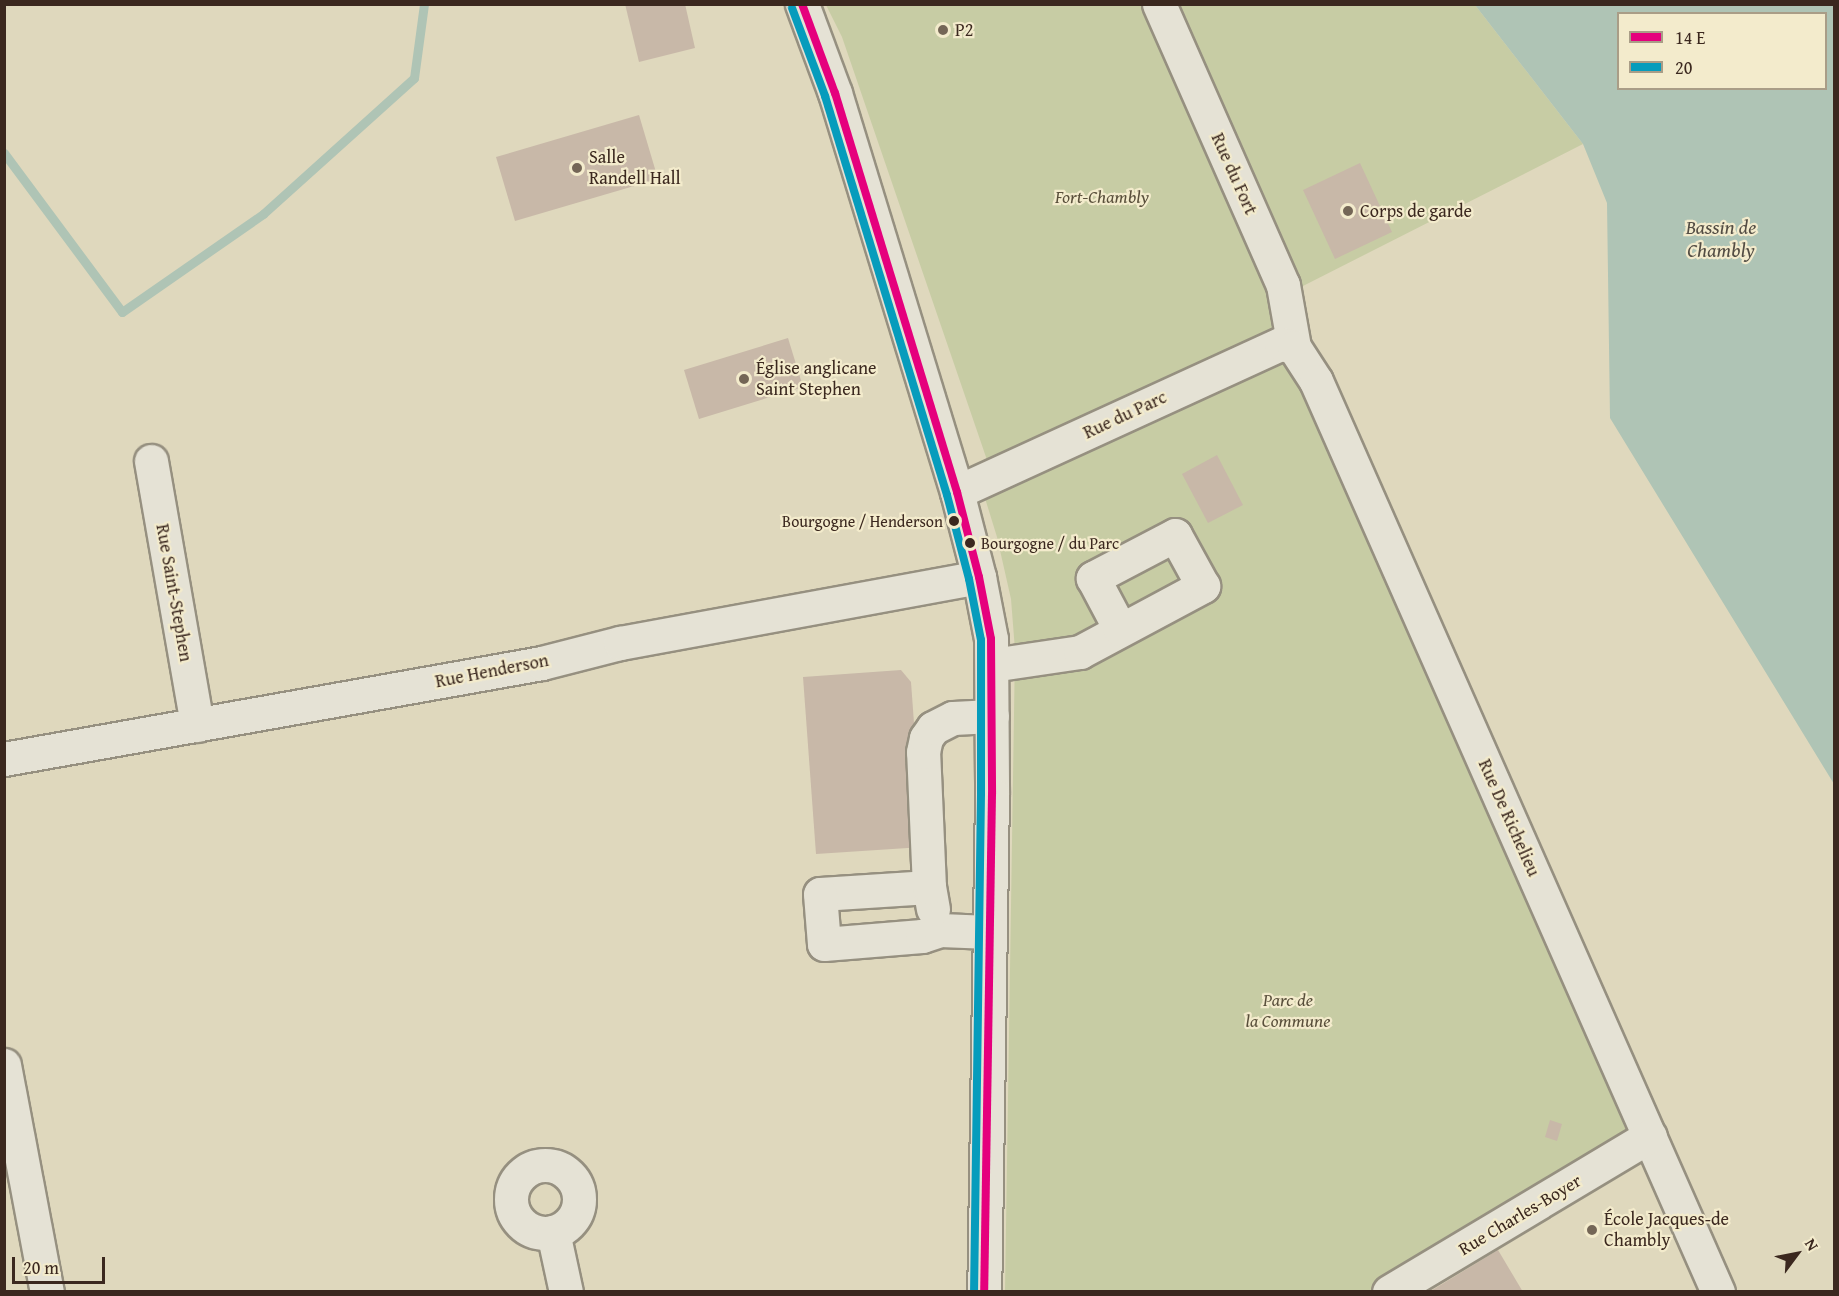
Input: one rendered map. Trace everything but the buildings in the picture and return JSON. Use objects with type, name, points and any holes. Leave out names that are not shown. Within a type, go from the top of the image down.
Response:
[{"type":"street","points":[[802,4],[835,93],[957,492],[979,578],[991,639],[990,932],[984,1292]]},
{"type":"street","name":"Rue du Fort","points":[[1160,4],[1283,285],[1294,347]]},
{"type":"street","name":"Rue du Parc","points":[[957,492],[1281,344],[1294,347]]},
{"type":"street","name":"Rue De Richelieu","points":[[1294,347],[1320,392],[1718,1292]]},
{"type":"street","name":"Rue Saint-Stephen","points":[[151,461],[197,725]]},
{"type":"street","name":"Rue Henderson","points":[[4,759],[542,663],[620,643],[979,578]]},
{"type":"street","points":[[992,665],[1080,652],[1120,629]]},
{"type":"street","points":[[940,930],[929,887],[923,752],[926,738],[933,728],[953,717],[992,716]]},
{"type":"street","points":[[929,887],[820,894],[824,945],[922,936],[940,930],[990,932]]},
{"type":"street","points":[[4,1065],[46,1292]]},
{"type":"street","name":"Rue Charles-Boyer","points":[[1389,1292],[1650,1136]]},
{"type":"street","points":[[553,1232],[566,1292]]},
{"type":"green space","name":"Fort-Chambly","points":[[826,5],[1475,5],[1583,144],[1303,286],[1299,321],[987,460],[842,37]]},
{"type":"green space","name":"Parc de la Commune","points":[[1281,344],[1650,1136],[1389,1291],[1005,1291],[1015,650],[1011,599],[997,537],[980,482]]},
{"type":"water","name":"Bassin de Chambly","points":[[1475,5],[1834,5],[1834,784],[1610,418],[1607,203],[1583,144]]},
{"type":"waterway","points":[[4,153],[122,312],[263,214],[414,78],[424,4]]},
{"type":"transit line","points":[[802,4],[835,93],[957,492],[979,577],[991,639],[992,794],[984,1292]]},
{"type":"transit line","name":"20","points":[[792,8],[825,96],[947,495],[969,579],[981,640],[974,1292]]},
{"type":"place","name":"P2","points":[[943,30]]},
{"type":"place","name":"Salle Randell Hall","points":[[577,168]]},
{"type":"place","name":"Corps de garde","points":[[1348,211]]},
{"type":"place","name":"Église anglicane Saint Stephen","points":[[744,379]]},
{"type":"place","name":"Bourgogne / Henderson","points":[[954,521]]},
{"type":"place","name":"Bourgogne / du Parc","points":[[970,543]]},
{"type":"place","name":"École Jacques-de Chambly","points":[[1592,1230]]}]
